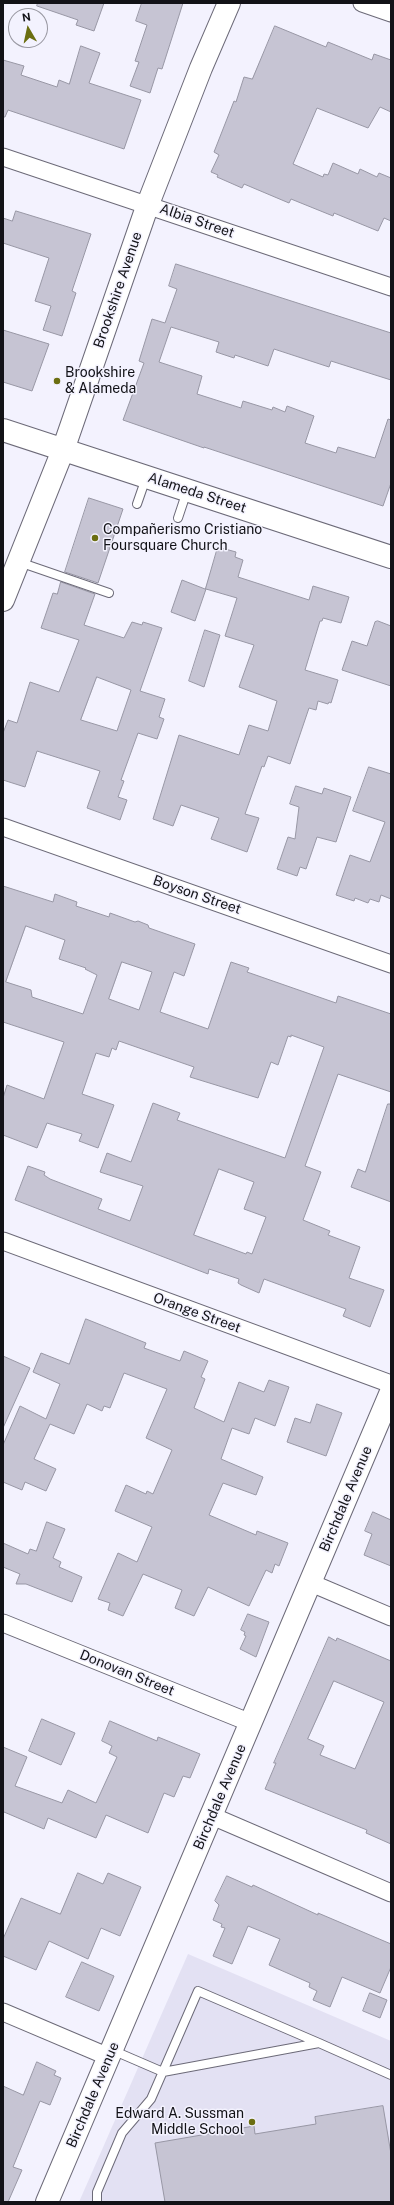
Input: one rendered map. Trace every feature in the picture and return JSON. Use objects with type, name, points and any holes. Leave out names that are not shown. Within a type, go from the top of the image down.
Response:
[{"type":"street","name":"Brookshire Avenue","points":[[3,600],[63,450],[148,204],[201,68],[229,3]]},
{"type":"street","points":[[362,3],[391,12]]},
{"type":"street","name":"Albia Street","points":[[3,157],[148,204],[391,287]]},
{"type":"street","name":"Alameda Street","points":[[3,430],[391,557]]},
{"type":"street","name":"Boyson Street","points":[[3,827],[391,964]]},
{"type":"street","name":"Orange Street","points":[[3,1241],[391,1384]]},
{"type":"street","name":"Birchdale Avenue","points":[[47,2202],[391,1392]]},
{"type":"street","points":[[311,1583],[391,1616]]},
{"type":"street","name":"Donovan Street","points":[[3,1624],[251,1723]]},
{"type":"street","points":[[212,1816],[391,1893]]},
{"type":"street","points":[[3,2012],[110,2054]]},
{"type":"lane","points":[[137,504],[146,477]]},
{"type":"lane","points":[[178,518],[187,490]]},
{"type":"lane","points":[[18,562],[109,593]]},
{"type":"lane","points":[[97,2202],[97,2192],[122,2133],[150,2102],[198,1991],[391,2075]]},
{"type":"lane","points":[[110,2054],[163,2072],[319,2043]]},
{"type":"shaded area","name":"Edward A. Sussman Middle School","points":[[188,1954],[391,2041],[391,2202],[79,2202]]},
{"type":"building","points":[[38,3],[104,3],[94,31],[76,25],[78,20],[48,10],[48,8],[37,6]]},
{"type":"building","points":[[142,3],[183,3],[162,69],[158,68],[150,93],[130,86],[139,62],[135,61],[147,25],[136,21]]},
{"type":"building","points":[[275,26],[326,47],[328,42],[372,60],[374,54],[391,60],[391,112],[380,107],[368,128],[317,108],[293,164],[323,177],[324,174],[328,175],[333,163],[358,174],[360,169],[377,177],[379,173],[391,178],[391,221],[384,218],[378,231],[334,213],[333,216],[291,199],[289,203],[244,184],[242,188],[217,177],[218,175],[211,172],[219,155],[214,152],[234,101],[236,102],[244,77],[252,79]]},
{"type":"building","points":[[81,46],[100,53],[89,83],[141,100],[124,149],[8,110],[5,117],[3,117],[3,60],[24,66],[21,75],[57,87],[59,80],[69,84]]},
{"type":"building","points":[[16,211],[91,234],[72,291],[76,293],[62,336],[43,330],[51,306],[35,301],[49,258],[3,243],[3,218],[12,221]]},
{"type":"building","points":[[176,264],[391,333],[391,380],[331,361],[329,367],[274,349],[268,366],[235,355],[234,358],[216,352],[219,342],[171,327],[159,362],[202,376],[197,394],[241,408],[243,401],[272,410],[273,407],[285,412],[287,406],[314,416],[305,443],[336,453],[338,447],[375,458],[388,419],[391,420],[391,483],[383,506],[123,420],[144,363],[139,361],[152,319],[165,323],[177,289],[169,286]]},
{"type":"building","points":[[3,330],[49,344],[32,391],[3,382]]},
{"type":"building","name":"Compañerismo Cristiano Foursquare Church","points":[[89,498],[123,509],[98,583],[65,572]]},
{"type":"building","points":[[218,547],[236,552],[235,557],[243,560],[238,577],[309,600],[313,586],[349,597],[341,623],[323,618],[322,621],[320,621],[305,670],[338,680],[331,703],[329,702],[328,704],[318,701],[316,710],[309,708],[290,764],[268,756],[264,767],[262,766],[245,814],[259,818],[247,852],[211,839],[219,818],[181,805],[173,826],[153,819],[179,735],[239,755],[249,725],[268,731],[277,701],[239,687],[254,645],[225,636],[237,598],[206,589],[195,621],[171,612],[182,580],[205,589]]},
{"type":"building","points":[[61,582],[95,594],[84,625],[124,638],[132,622],[142,625],[143,622],[162,628],[140,691],[165,699],[159,717],[164,719],[157,739],[138,733],[121,780],[124,781],[118,797],[127,800],[120,820],[87,808],[100,771],[37,751],[25,787],[3,780],[3,733],[8,720],[17,723],[30,682],[59,692],[79,640],[41,628],[53,593],[57,594]],"holes":[[[97,677],[131,690],[117,731],[81,720]]]},
{"type":"building","points":[[378,621],[391,626],[391,686],[342,670],[352,641],[367,646],[375,622]]},
{"type":"building","points":[[205,630],[220,635],[204,687],[189,681]]},
{"type":"building","points":[[369,767],[391,774],[391,899],[381,895],[379,902],[370,899],[368,903],[355,898],[354,901],[336,895],[350,855],[370,862],[385,822],[353,811]]},
{"type":"building","points":[[296,786],[322,794],[324,788],[351,797],[336,842],[317,837],[306,869],[300,867],[297,876],[277,869],[288,837],[295,839],[299,807],[290,804]]},
{"type":"building","points":[[3,886],[53,902],[55,894],[77,902],[76,906],[109,917],[110,913],[135,922],[138,921],[148,925],[149,928],[195,944],[184,976],[174,972],[160,1012],[208,1029],[231,962],[249,968],[247,972],[336,1003],[338,996],[391,1014],[391,1092],[338,1074],[305,1166],[321,1172],[303,1220],[330,1231],[328,1235],[360,1247],[349,1278],[384,1290],[370,1327],[343,1316],[346,1309],[264,1279],[259,1293],[238,1283],[239,1279],[209,1269],[208,1274],[15,1200],[28,1166],[45,1172],[44,1175],[50,1179],[102,1199],[98,1209],[130,1221],[143,1186],[100,1172],[107,1153],[131,1162],[153,1103],[180,1113],[177,1120],[285,1158],[324,1047],[291,1035],[291,1037],[288,1036],[278,1065],[271,1062],[258,1098],[190,1077],[194,1067],[119,1041],[116,1050],[112,1048],[109,1057],[96,1053],[82,1094],[114,1105],[98,1148],[79,1141],[82,1134],[47,1123],[37,1148],[3,1135],[3,1098],[7,1085],[44,1099],[64,1042],[3,1022]],"holes":[[[26,926],[65,940],[59,959],[86,968],[85,969],[97,975],[83,1014],[32,997],[31,990],[6,982]],[[122,962],[152,972],[139,1010],[109,999]],[[219,1169],[254,1182],[244,1209],[266,1217],[252,1254],[247,1252],[246,1254],[194,1235]]]},
{"type":"building","points":[[388,1104],[391,1104],[391,1202],[351,1187],[358,1169],[365,1172]]},
{"type":"building","points":[[86,1319],[146,1343],[144,1348],[180,1361],[184,1351],[208,1361],[201,1377],[205,1379],[194,1408],[224,1422],[239,1382],[264,1392],[269,1380],[289,1387],[275,1426],[255,1418],[249,1434],[232,1428],[221,1459],[263,1477],[256,1495],[223,1483],[209,1515],[256,1535],[257,1531],[288,1543],[279,1566],[275,1564],[272,1573],[266,1570],[249,1606],[208,1587],[194,1616],[175,1608],[182,1590],[143,1574],[123,1616],[108,1610],[110,1603],[98,1599],[118,1553],[137,1562],[152,1527],[115,1511],[126,1485],[146,1494],[147,1491],[153,1494],[172,1450],[146,1438],[167,1389],[124,1373],[110,1408],[104,1406],[102,1411],[87,1404],[74,1434],[50,1424],[34,1459],[56,1469],[46,1491],[25,1482],[22,1490],[3,1482],[3,1445],[20,1406],[46,1419],[60,1384],[33,1372],[41,1353],[69,1364]]},
{"type":"building","points":[[3,1356],[30,1368],[3,1428]]},
{"type":"building","points":[[317,1404],[342,1413],[326,1456],[287,1442],[295,1418],[310,1423]]},
{"type":"building","points":[[373,1512],[391,1520],[391,1566],[364,1555],[372,1534],[365,1531]]},
{"type":"building","points":[[47,1522],[65,1529],[53,1558],[61,1562],[59,1567],[82,1577],[72,1602],[26,1584],[16,1584],[20,1574],[3,1567],[3,1543],[28,1554],[30,1549],[36,1551]]},
{"type":"building","points":[[248,1614],[269,1622],[256,1657],[240,1649],[246,1636],[244,1635],[245,1632],[241,1630]]},
{"type":"building","points":[[329,1637],[336,1641],[337,1638],[391,1661],[391,1844],[366,1833],[367,1830],[265,1789],[276,1763],[274,1763]],"holes":[[[334,1681],[384,1702],[355,1769],[320,1755],[324,1746],[308,1739]]]},
{"type":"building","points":[[42,1719],[75,1733],[61,1765],[29,1751]]},
{"type":"building","points":[[110,1721],[157,1741],[158,1737],[200,1754],[190,1778],[183,1776],[174,1797],[164,1793],[148,1833],[106,1815],[96,1838],[48,1818],[44,1829],[4,1812],[3,1814],[3,1747],[27,1757],[15,1786],[62,1803],[68,1790],[96,1803],[117,1757],[109,1753],[112,1746],[102,1741]]},
{"type":"building","points":[[78,1873],[103,1884],[108,1873],[141,1887],[120,1936],[101,1928],[88,1959],[49,1941],[36,1970],[3,1956],[3,1939],[21,1898],[60,1914]]},
{"type":"building","points":[[227,1876],[252,1887],[253,1885],[318,1915],[318,1913],[391,1944],[391,1967],[380,1993],[342,1977],[330,2007],[313,2000],[317,1991],[309,1987],[310,1983],[269,1965],[280,1939],[248,1926],[232,1964],[213,1956],[225,1928],[221,1927],[222,1924],[213,1920],[219,1905],[215,1901]]},
{"type":"building","points":[[82,1962],[114,1976],[99,2011],[66,1997]]},
{"type":"building","points":[[370,1993],[387,2000],[380,2018],[363,2011]]},
{"type":"building","points":[[37,2062],[56,2071],[54,2075],[61,2078],[50,2105],[40,2101],[13,2167],[22,2170],[8,2202],[3,2202],[3,2086],[23,2095]]},
{"type":"building","points":[[383,2106],[391,2154],[391,2202],[165,2202],[155,2143],[254,2126],[255,2134],[316,2124],[315,2117]]},
{"type":"place","name":"Brookshire & Alameda","points":[[57,381]]},
{"type":"place","name":"Compañerismo Cristiano Foursquare Church","points":[[95,538]]},
{"type":"place","name":"Edward A. Sussman Middle School","points":[[252,2122]]}]
